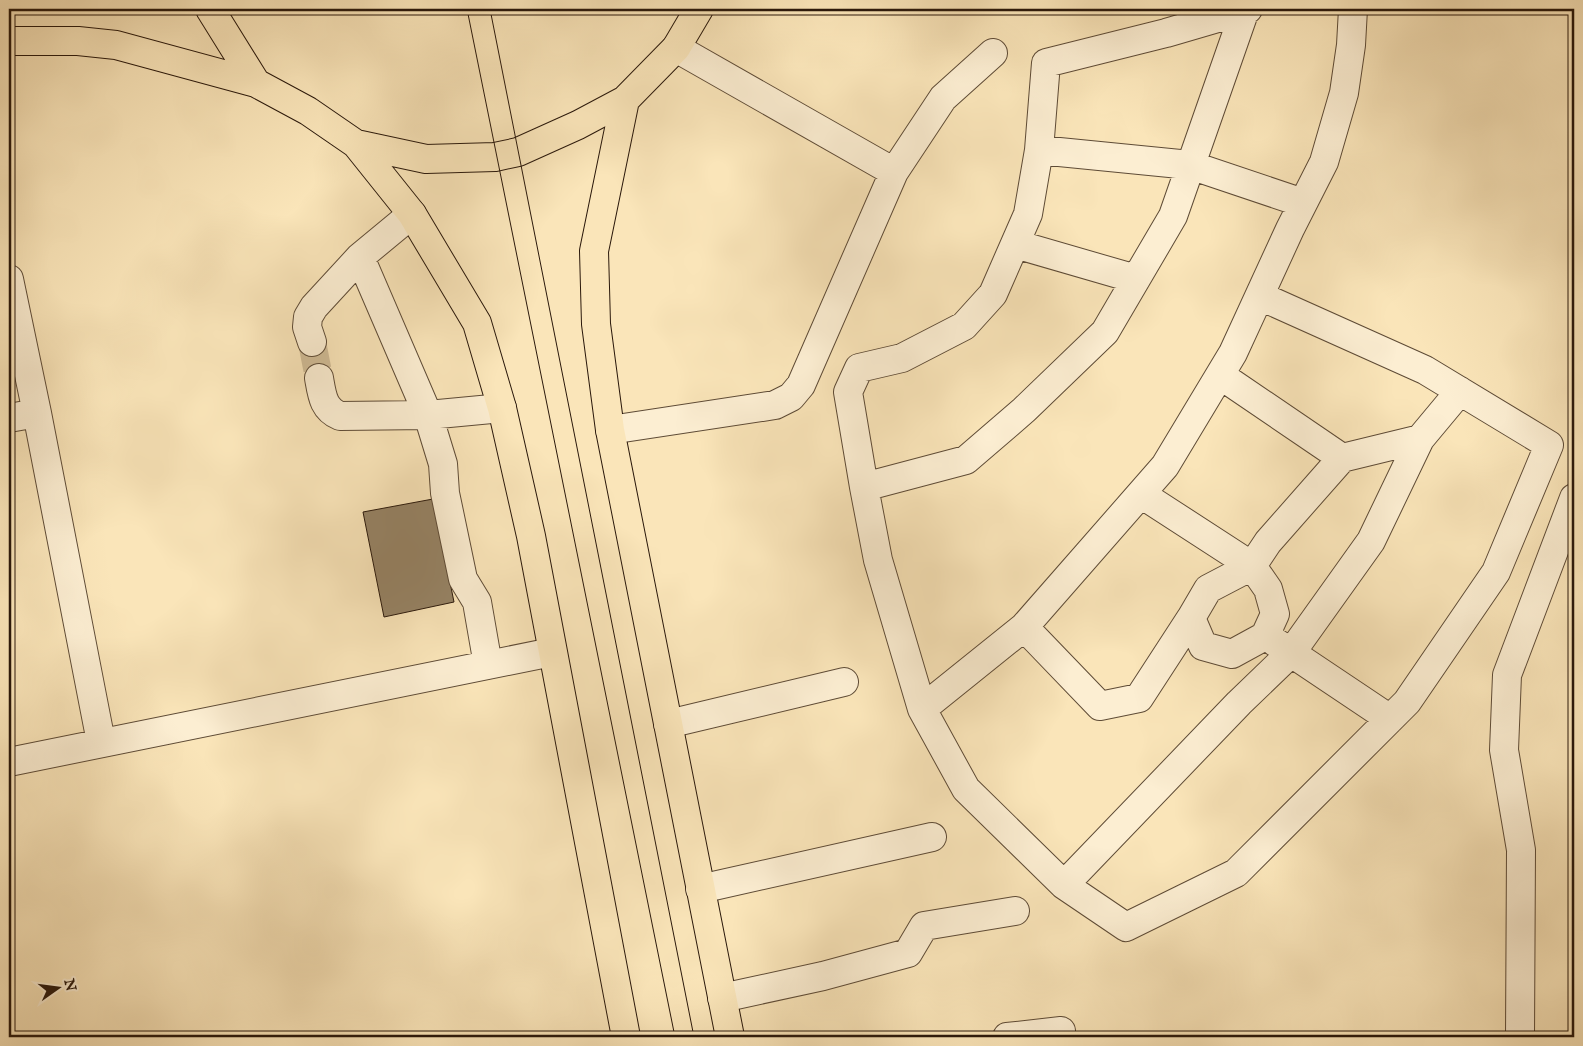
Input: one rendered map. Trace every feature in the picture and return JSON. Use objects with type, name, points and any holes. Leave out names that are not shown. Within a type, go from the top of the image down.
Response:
[{"type":"main road","points":[[210,9],[256,83]]},
{"type":"main road","points":[[356,144],[426,159],[495,157],[518,152],[578,125],[625,100],[676,48],[699,9]]},
{"type":"main road","points":[[9,41],[78,41],[116,45],[256,83],[308,111],[356,144],[412,214],[477,323],[502,408],[531,536],[626,1037]]},
{"type":"main road","points":[[625,100],[594,251],[596,324],[610,430],[730,1037]]},
{"type":"street","points":[[1246,9],[1166,33],[1046,63],[1039,150],[1028,214],[993,294],[964,326],[902,358],[859,368],[848,392],[878,560],[922,709],[966,789],[1064,885],[1126,927],[1236,873],[1407,702],[1496,572],[1549,445],[1425,370],[1260,296]]},
{"type":"street","points":[[864,487],[966,460],[1024,410],[1105,332],[1173,216],[1246,9]]},
{"type":"street","points":[[922,709],[1024,627],[1165,466],[1233,354],[1324,162],[1344,93],[1352,45],[1353,9]]},
{"type":"street","points":[[676,48],[894,172]]},
{"type":"street","points":[[610,430],[775,405],[791,397],[801,385],[894,172],[943,98],[993,53]]},
{"type":"street","points":[[1039,150],[1190,165],[1303,203]]},
{"type":"street","points":[[312,342],[307,326],[311,312],[360,257],[412,214]]},
{"type":"street","points":[[1015,244],[1136,280]]},
{"type":"street","points":[[360,257],[428,415],[443,464],[445,493],[462,579],[477,602],[488,665]]},
{"type":"street","points":[[9,279],[38,413],[101,742]]},
{"type":"street","points":[[1220,375],[1342,458]]},
{"type":"street","points":[[319,378],[329,412],[340,416],[428,415],[502,408]]},
{"type":"street","points":[[1064,885],[1239,703],[1291,653],[1371,541],[1420,439],[1460,391]]},
{"type":"street","points":[[9,418],[38,413]]},
{"type":"street","points":[[1024,627],[1100,706],[1139,698],[1208,589],[1252,566],[1268,542],[1342,458],[1420,439]]},
{"type":"street","points":[[1141,494],[1252,566],[1268,589],[1275,614],[1266,636],[1232,654],[1203,646],[1190,618]]},
{"type":"street","points":[[1520,1037],[1522,850],[1504,750],[1507,674],[1574,498]]},
{"type":"street","points":[[1266,636],[1390,719]]},
{"type":"street","points":[[9,762],[552,652]]},
{"type":"street","points":[[668,724],[844,682]]},
{"type":"street","points":[[700,889],[932,836]]},
{"type":"street","points":[[722,998],[823,976],[908,953],[924,926],[1015,912]]},
{"type":"street","points":[[1007,1037],[1061,1031]]},
{"type":"building","points":[[433,499],[454,602],[384,617],[363,512]]},
{"type":"tunnel","points":[[312,342],[319,378]]},
{"type":"tram line","points":[[467,9],[675,1037]]},
{"type":"tram line","points":[[490,9],[694,1037]]}]
